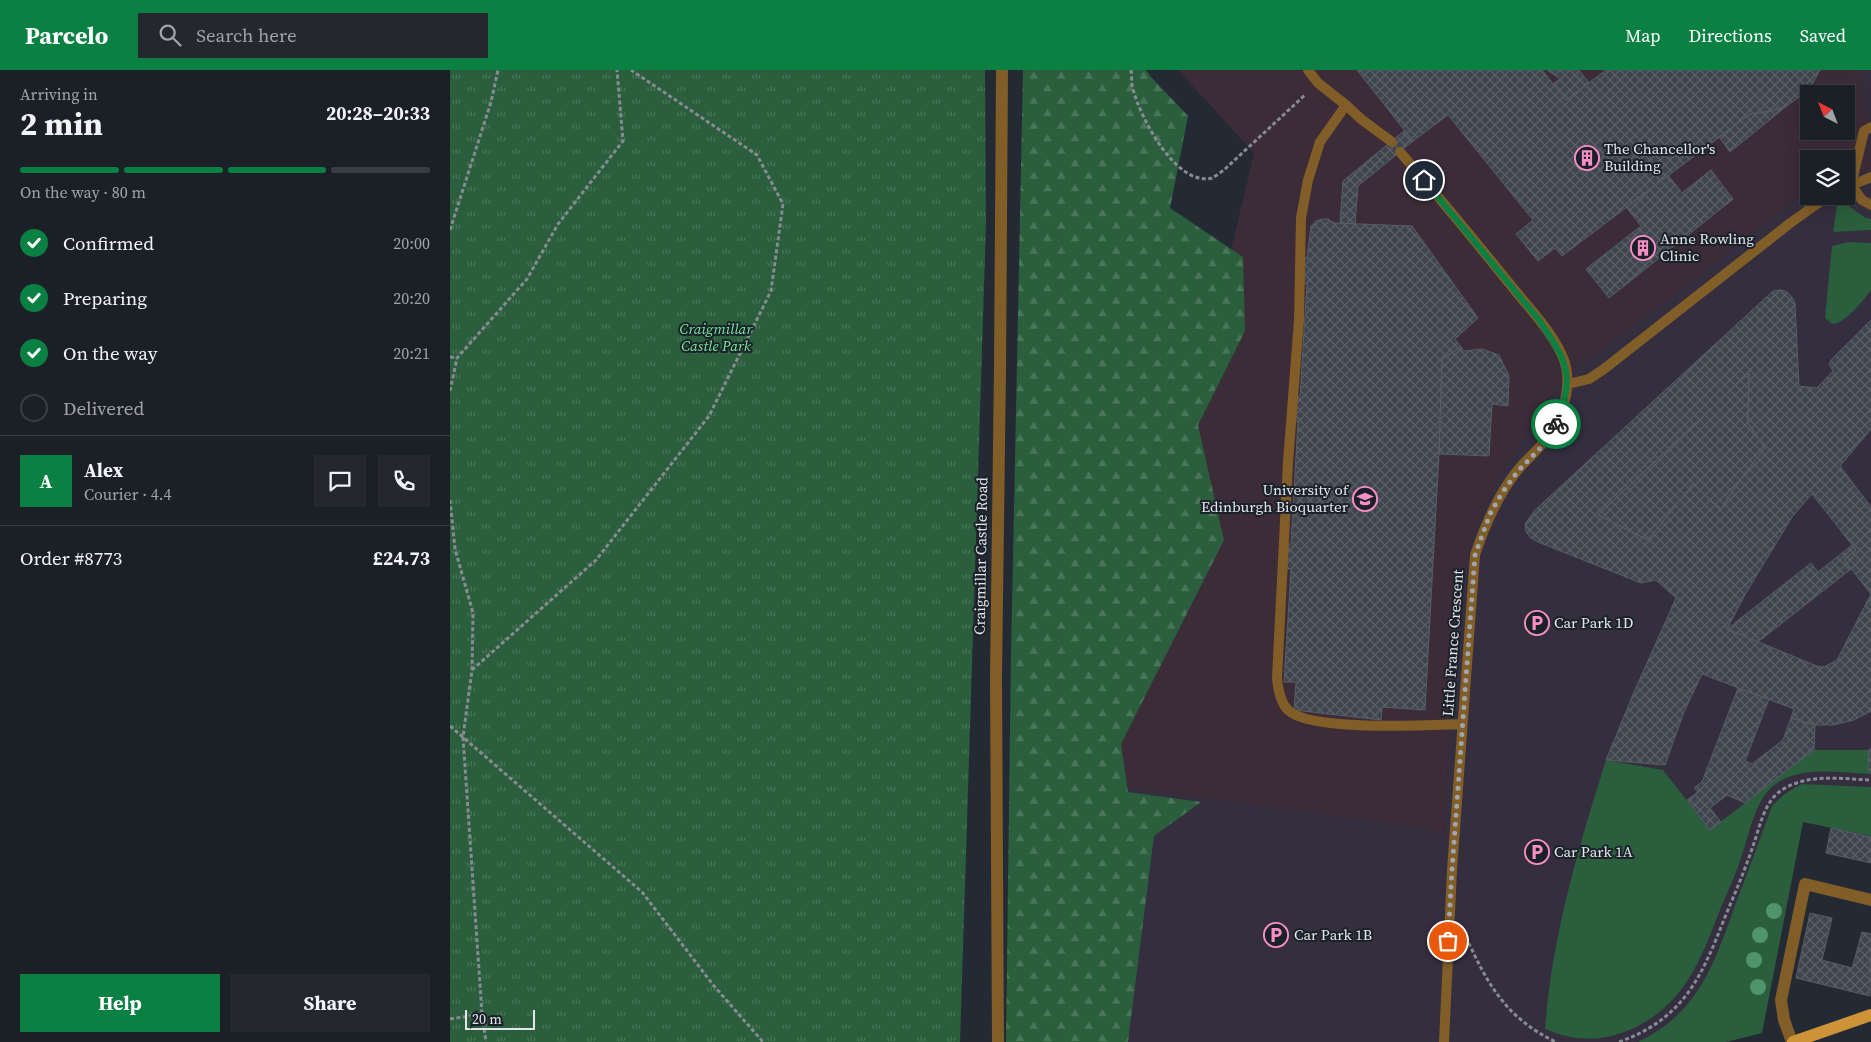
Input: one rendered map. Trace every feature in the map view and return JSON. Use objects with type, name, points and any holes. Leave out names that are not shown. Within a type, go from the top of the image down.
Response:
[{"type":"main road","points":[[1793,1042],[1871,1015]]},
{"type":"street","name":"Craigmillar Castle Road","points":[[998,1042],[996,677],[1002,70]]},
{"type":"street","points":[[1793,1042],[1784,1020],[1781,1000],[1805,884],[1870,900]]},
{"type":"lane","points":[[1308,70],[1318,83],[1346,105],[1360,119],[1392,142]]},
{"type":"lane","points":[[1346,105],[1320,142],[1308,180],[1301,218],[1299,320],[1288,462],[1277,678],[1279,691],[1288,710],[1299,718],[1377,727],[1462,724]]},
{"type":"lane","points":[[1855,164],[1864,131],[1871,127]]},
{"type":"lane","name":"Little France Crescent","points":[[1400,152],[1448,207],[1539,320],[1564,362],[1568,384],[1556,424],[1546,442],[1518,471],[1502,493],[1490,514],[1475,555],[1452,870],[1443,1042]]},
{"type":"lane","points":[[1855,184],[1871,177]]},
{"type":"lane","points":[[1855,192],[1862,200],[1871,205]]},
{"type":"lane","points":[[1568,384],[1589,379],[1604,369],[1815,205]]},
{"type":"path","points":[[450,230],[491,102],[498,70]]},
{"type":"path","points":[[450,391],[457,358],[527,279],[558,224],[623,141],[617,70]]},
{"type":"path","points":[[472,670],[596,560],[709,416],[771,291],[782,204],[757,155],[631,70]]},
{"type":"path","points":[[1131,70],[1133,89],[1153,136],[1182,170],[1195,178],[1213,178],[1225,169],[1318,83]]},
{"type":"path","points":[[450,357],[457,358]]},
{"type":"path","points":[[450,500],[455,550],[472,613],[472,670],[463,737],[482,1014],[486,1042]]},
{"type":"path","points":[[450,726],[642,892],[714,986],[763,1042]]},
{"type":"path","points":[[1619,1042],[1644,1031],[1661,1020],[1694,986],[1709,956],[1748,860],[1767,805],[1780,790],[1800,780],[1829,778],[1871,780]]},
{"type":"path","points":[[1466,936],[1494,992],[1516,1018],[1556,1042]]},
{"type":"path","points":[[450,1019],[482,1014]]},
{"type":"shaded area","points":[[1178,70],[1860,70],[1871,157],[1871,171],[1855,173],[1855,150],[1800,150],[1800,196],[1604,349],[1576,366],[1543,407],[1494,486],[1456,611],[1444,836],[1424,828],[1105,784],[1254,153]]},
{"type":"shaded area","points":[[1860,70],[1871,70],[1871,157]]},
{"type":"shaded area","points":[[1871,171],[1871,836],[1803,821],[1762,1033],[1726,1042],[1045,1042],[1105,784],[1424,828],[1444,835],[1456,611],[1461,585],[1472,538],[1494,486],[1543,407],[1576,366],[1604,349],[1800,196],[1800,205],[1855,205],[1855,173]]},
{"type":"green space","name":"Craigmillar Castle Park","points":[[450,70],[985,70],[986,223],[960,1042],[450,1042]]},
{"type":"green space","points":[[1023,70],[1146,70],[1188,116],[1170,208],[1243,257],[1245,331],[1198,425],[1224,540],[1121,744],[1128,792],[1201,802],[1154,836],[1128,1042],[1006,1042],[1011,655]]},
{"type":"green space","points":[[1847,205],[1866,218],[1871,219],[1871,230],[1833,232],[1837,206]]},
{"type":"green space","points":[[1849,242],[1871,243],[1871,290],[1848,316],[1842,321],[1832,324],[1825,318],[1832,246]]},
{"type":"green space","points":[[1871,748],[1871,774],[1819,772],[1794,775],[1782,780],[1766,794],[1753,819],[1737,870],[1704,950],[1687,981],[1664,1008],[1650,1019],[1632,1029],[1599,1038],[1578,1038],[1545,1029],[1548,994],[1560,926],[1576,860],[1606,760],[1663,770],[1710,830],[1814,750],[1869,750]]},
{"type":"green space","points":[[1802,784],[1871,787],[1871,836],[1803,822],[1762,1033],[1726,1042],[1638,1042],[1659,1030],[1676,1016],[1702,984],[1720,946],[1772,806],[1779,799]]},
{"type":"building","name":"The Chancellor's Building","points":[[1357,70],[1542,70],[1566,100],[1606,70],[1820,70],[1811,85],[1800,85],[1800,96],[1788,105],[1772,111],[1750,114],[1562,256],[1555,248],[1538,261],[1516,234],[1533,220],[1448,115],[1413,141]]},
{"type":"building","points":[[1547,70],[1579,70],[1589,83],[1566,100],[1553,84],[1560,79]]},
{"type":"building","points":[[1788,105],[1730,152],[1719,137],[1750,114],[1772,111]]},
{"type":"building","points":[[1404,131],[1413,141],[1358,186],[1355,224],[1340,223],[1343,181]]},
{"type":"building","name":"Anne Rowling Clinic","points":[[1711,170],[1733,199],[1609,298],[1586,269],[1641,226],[1626,207],[1668,175],[1682,193]]},
{"type":"building","name":"University of Edinburgh Bioquarter","points":[[1328,219],[1334,223],[1412,226],[1478,318],[1455,339],[1461,347],[1442,359],[1439,454],[1425,710],[1382,707],[1381,720],[1294,710],[1296,682],[1284,682],[1291,569],[1286,569],[1286,544],[1291,544],[1298,421],[1293,421],[1295,396],[1300,397],[1307,284],[1301,284],[1301,257],[1307,258],[1311,226],[1316,221]]},
{"type":"building","points":[[1773,291],[1787,292],[1795,303],[1799,386],[1817,388],[1833,371],[1829,364],[1832,359],[1871,320],[1871,429],[1840,466],[1871,507],[1871,594],[1871,711],[1854,720],[1833,725],[1815,725],[1791,718],[1794,709],[1702,674],[1684,712],[1665,765],[1606,760],[1676,598],[1656,580],[1641,583],[1538,542],[1526,532],[1525,524],[1535,510]],"holes":[[[1749,373],[1748,423],[1765,448],[1721,509],[1693,484],[1648,540],[1598,515]],[[1812,494],[1856,550],[1844,560],[1871,594],[1837,660],[1824,667],[1817,666],[1727,629],[1746,593],[1792,517]]]},
{"type":"building","points":[[1461,347],[1464,351],[1482,349],[1499,355],[1509,376],[1508,406],[1492,404],[1489,456],[1439,454],[1442,359]]},
{"type":"building","points":[[1749,373],[1748,423],[1765,448],[1721,509],[1693,484],[1648,540],[1598,515]]},
{"type":"building","points":[[1852,545],[1856,550],[1844,560],[1851,569],[1758,642],[1727,629],[1811,563],[1818,572]]},
{"type":"building","points":[[1738,688],[1769,699],[1745,761],[1752,764],[1783,740],[1791,718],[1815,725],[1814,750],[1745,803],[1727,795],[1710,808],[1721,822],[1710,830],[1687,800],[1698,792],[1694,788],[1702,782]]},
{"type":"building","points":[[1871,748],[1871,771],[1868,770],[1869,750]]},
{"type":"building","points":[[1831,828],[1871,837],[1871,863],[1826,853]]},
{"type":"building","points":[[1810,913],[1832,918],[1822,960],[1852,968],[1862,932],[1871,934],[1870,996],[1796,978]]},
{"type":"way so far","points":[[1448,941],[1475,555],[1490,514],[1502,493],[1518,471],[1546,442],[1556,424]]},
{"type":"place","name":"The Chancellor's Building","points":[[1587,158]]},
{"type":"place","name":"Anne Rowling Clinic","points":[[1643,248]]},
{"type":"place","name":"University of Edinburgh Bioquarter","points":[[1365,499]]},
{"type":"place","name":"Car Park 1D","points":[[1537,623]]},
{"type":"place","name":"Car Park 1A","points":[[1537,852]]},
{"type":"place","name":"Car Park 1B","points":[[1276,935]]},
{"type":"route","points":[[1424,180],[1539,320],[1555,344],[1564,362],[1568,384],[1556,424]]}]
